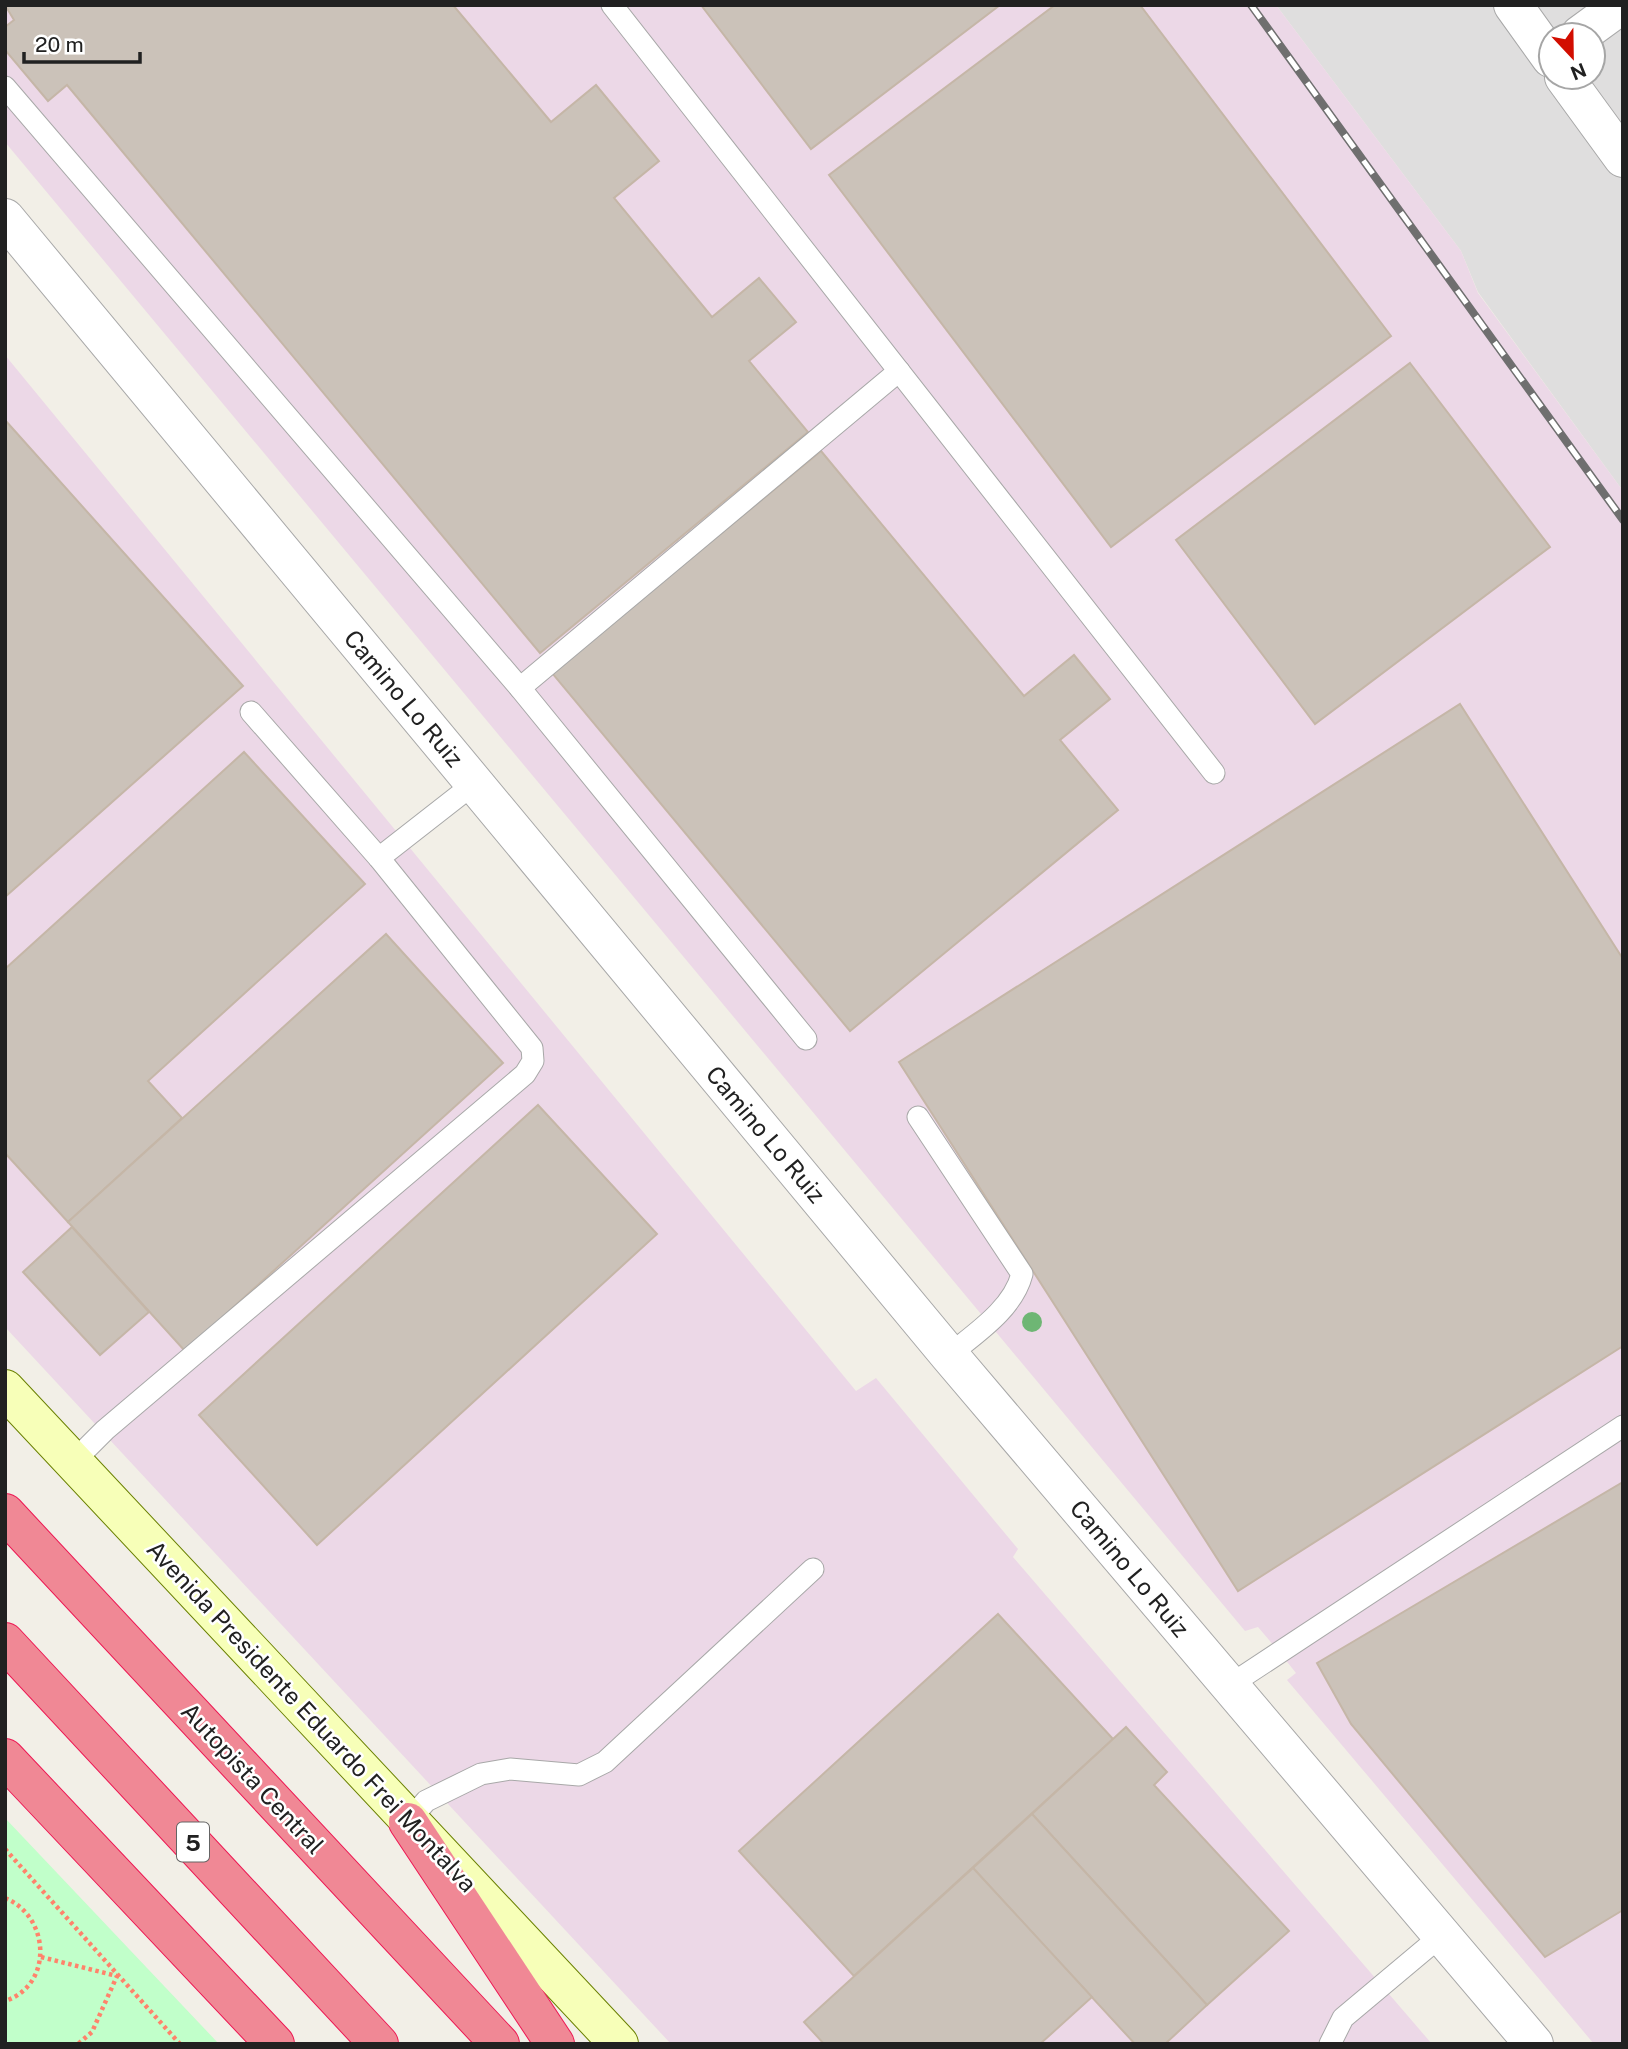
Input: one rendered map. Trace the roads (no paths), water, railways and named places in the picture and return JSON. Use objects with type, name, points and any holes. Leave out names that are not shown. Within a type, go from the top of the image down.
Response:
[{"type":"highway","name":"Autopista Central","points":[[5,1513],[500,2044]]},
{"type":"highway","name":"5","points":[[5,1642],[379,2044]]},
{"type":"highway","points":[[5,1758],[275,2044]]},
{"type":"highway","points":[[408,1822],[555,2044]]},
{"type":"main road","name":"Avenida Presidente Eduardo Frei Montalva","points":[[5,1389],[618,2044]]},
{"type":"street","points":[[1513,5],[1537,32]]},
{"type":"street","points":[[1602,21],[1621,5]]},
{"type":"street","points":[[1581,91],[1623,158]]},
{"type":"street","name":"Camino Lo Ruiz","points":[[5,218],[949,1356],[1531,2043]]},
{"type":"lane","points":[[612,5],[1214,773]]},
{"type":"lane","points":[[5,87],[520,688],[806,1039]]},
{"type":"lane","points":[[520,688],[899,371]]},
{"type":"lane","points":[[73,1462],[105,1430],[525,1074],[533,1061],[532,1048],[379,858],[251,712]]},
{"type":"lane","points":[[379,858],[475,783]]},
{"type":"lane","points":[[918,1117],[1022,1274],[1018,1290],[988,1324],[949,1356]]},
{"type":"lane","points":[[1230,1685],[1623,1426]]},
{"type":"lane","points":[[408,1822],[426,1801],[481,1774],[510,1769],[579,1775],[605,1762],[813,1569]]},
{"type":"lane","points":[[1330,2044],[1343,2018],[1442,1935]]},
{"type":"railway","points":[[1251,5],[1623,520]]}]
